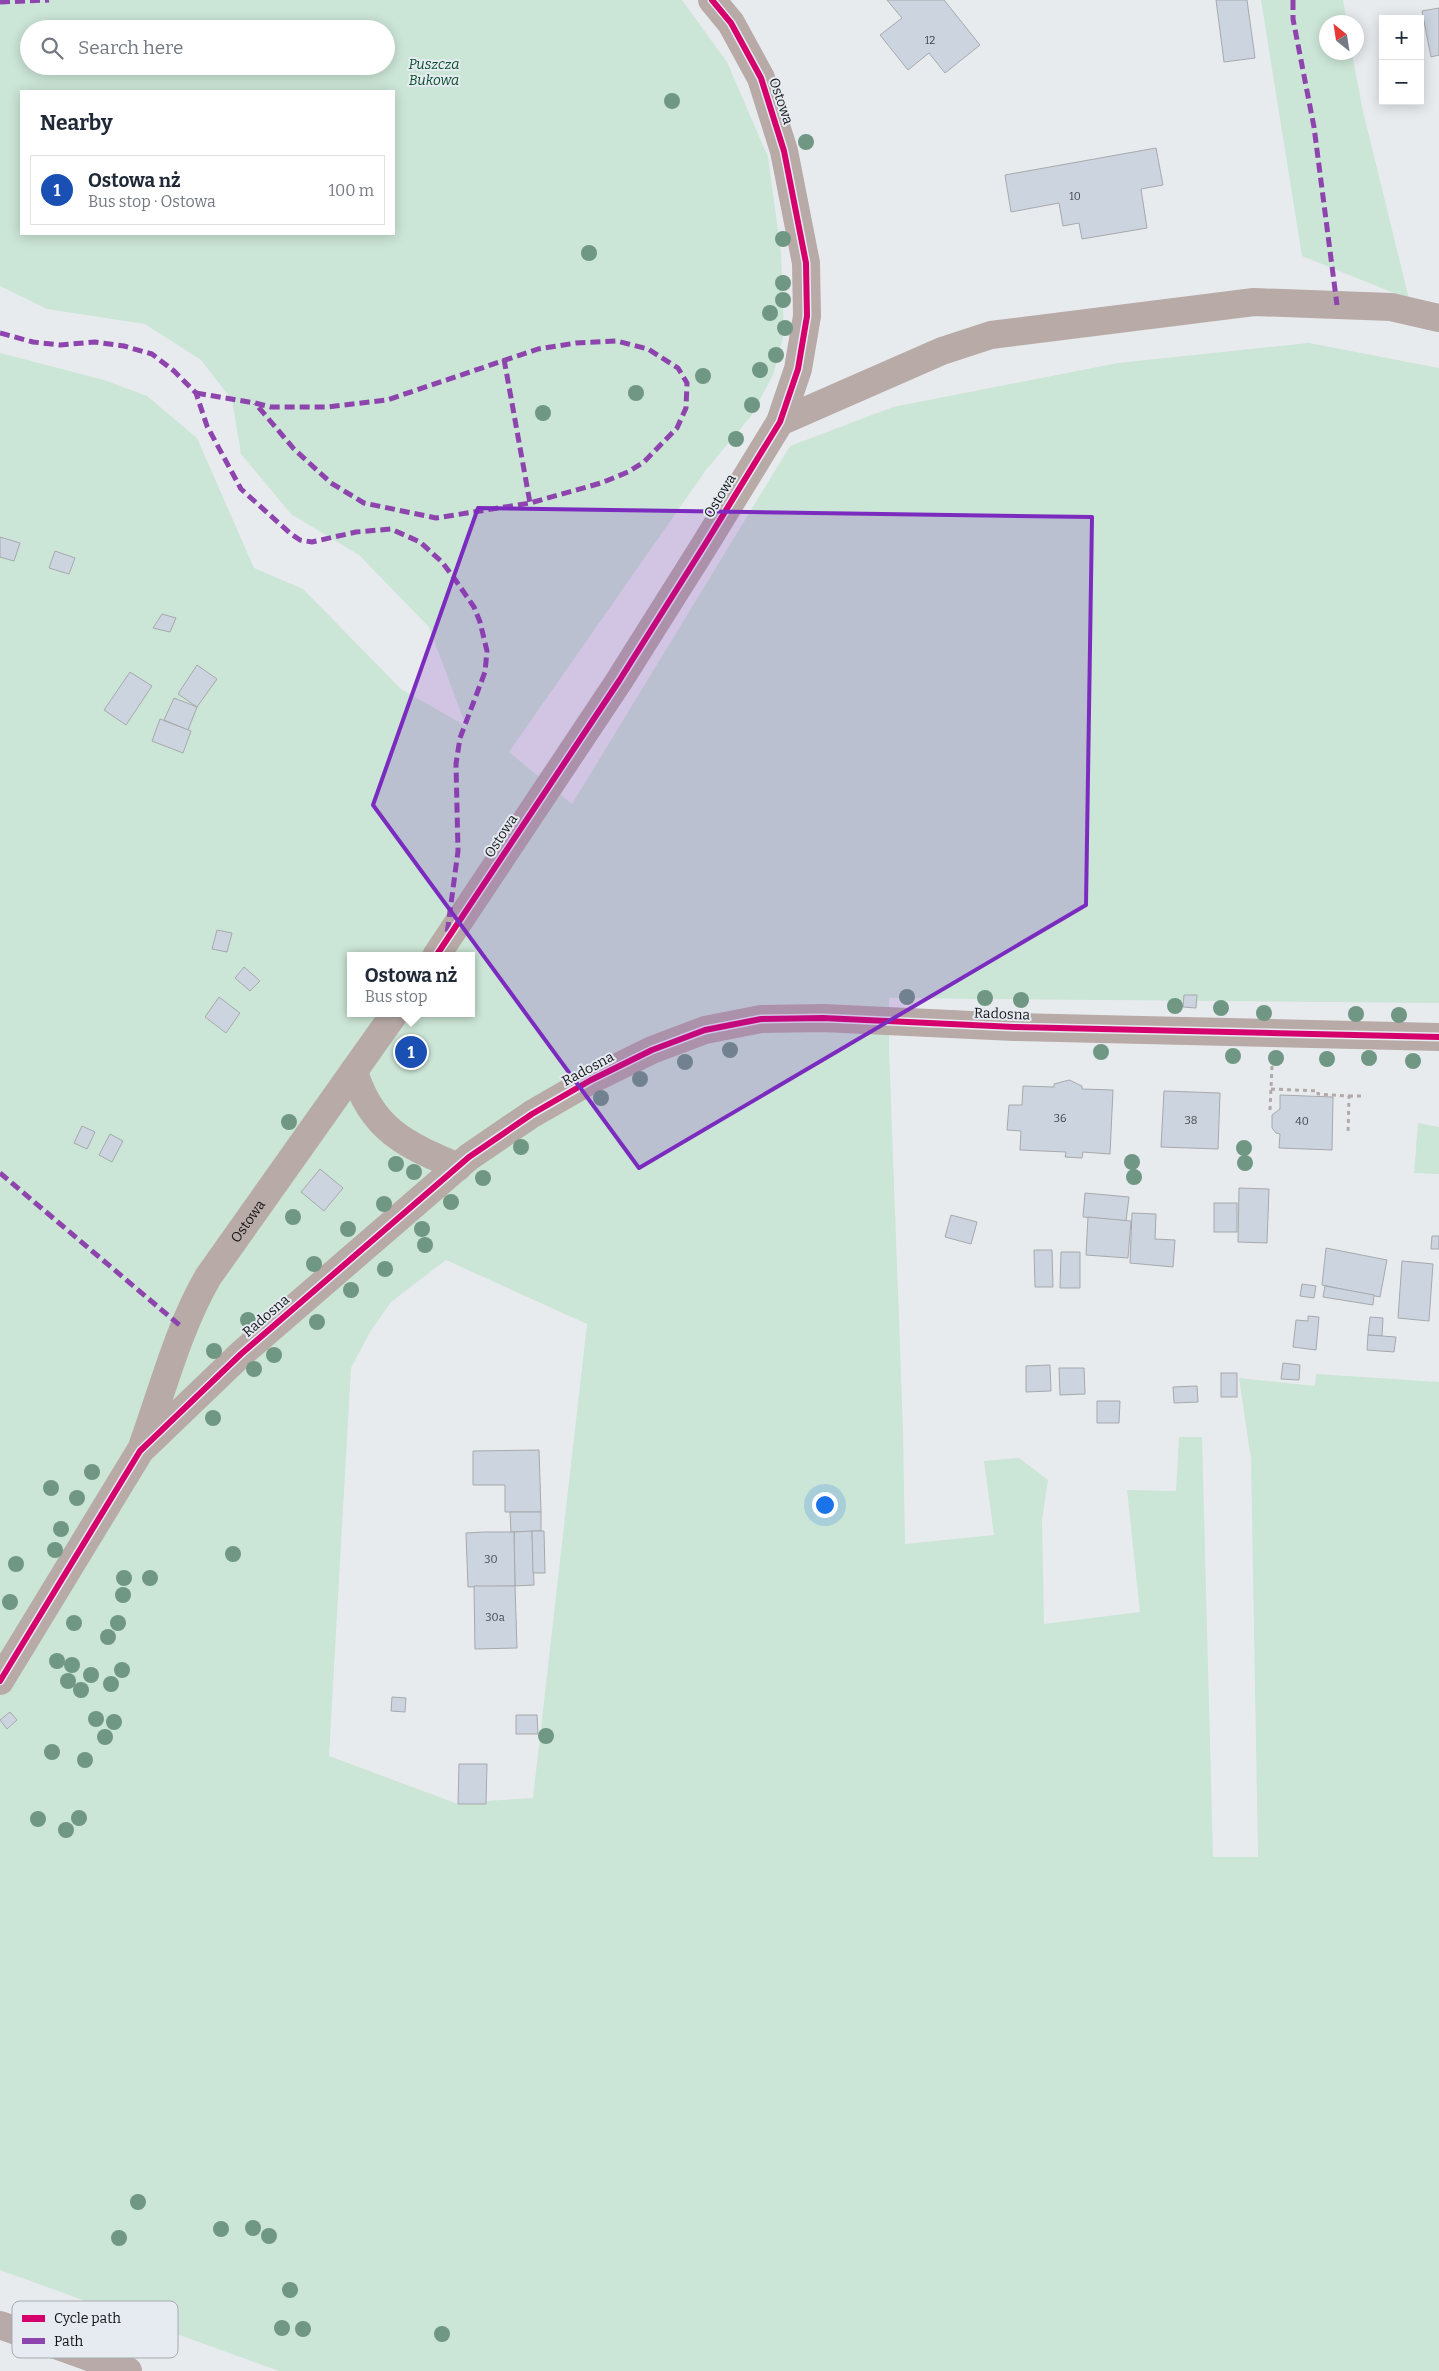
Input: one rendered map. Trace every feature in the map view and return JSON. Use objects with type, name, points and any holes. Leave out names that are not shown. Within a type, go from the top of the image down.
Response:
[{"type":"main road","points":[[0,2326],[12,2330]]},
{"type":"main road","points":[[91,2358],[128,2371]]},
{"type":"street","name":"Ostowa","points":[[439,952],[619,681],[780,422],[798,369],[807,316],[806,263],[802,234],[784,151],[760,78],[731,23],[712,0]]},
{"type":"street","points":[[780,422],[942,351],[992,335],[1254,302],[1391,307],[1439,318]]},
{"type":"street","name":"Ostowa","points":[[140,1450],[196,1299],[220,1259],[392,1017]]},
{"type":"street","name":"Radosna","points":[[0,1681],[140,1450],[241,1354],[458,1166],[532,1114],[591,1080],[652,1050],[704,1030],[761,1019],[823,1018],[1014,1027],[1439,1037]]},
{"type":"street","points":[[354,1071],[365,1098],[387,1129],[416,1148],[458,1166]]},
{"type":"path","points":[[1270,1110],[1272,1073]]},
{"type":"path","points":[[1271,1089],[1318,1091],[1318,1094],[1361,1096]]},
{"type":"path","points":[[1348,1135],[1349,1096]]},
{"type":"highlighted area","points":[[478,508],[1092,517],[1086,905],[639,1168],[373,805]]},
{"type":"green space","name":"Puszcza Bukowa","points":[[0,0],[682,0],[727,62],[768,157],[781,252],[784,334],[773,375],[751,416],[706,470],[509,752],[572,804],[790,446],[893,407],[1118,363],[1309,343],[1439,368],[1439,1003],[889,998],[889,1049],[903,1429],[905,1544],[994,1535],[984,1461],[1019,1458],[1048,1480],[1042,1520],[1044,1624],[1140,1612],[1127,1490],[1176,1491],[1179,1437],[1202,1437],[1213,1857],[1258,1857],[1251,1459],[1239,1378],[1315,1386],[1316,1374],[1439,1382],[1439,2371],[279,2371],[178,2334],[178,2301],[86,2301],[0,2270],[0,353],[104,380],[147,396],[197,438],[254,568],[303,589],[401,689],[466,726],[429,627],[359,555],[291,514],[241,454],[232,400],[201,360],[145,324],[47,309],[0,286]],"holes":[[[446,1260],[587,1324],[533,1798],[486,1801],[486,1804],[458,1804],[329,1756],[351,1368],[370,1332],[391,1302]]]},
{"type":"green space","points":[[1261,0],[1343,0],[1346,15],[1319,15],[1319,60],[1353,60],[1362,107],[1409,299],[1302,256]]},
{"type":"green space","points":[[1418,1123],[1439,1127],[1439,1174],[1414,1173]]},
{"type":"building","points":[[887,0],[944,0],[980,45],[945,73],[929,53],[908,70],[880,35],[902,18]]},
{"type":"building","points":[[1216,0],[1247,0],[1255,58],[1224,62]]},
{"type":"building","points":[[1439,8],[1439,55],[1431,57],[1422,11]]},
{"type":"building","points":[[1156,148],[1163,185],[1141,189],[1147,228],[1082,239],[1079,223],[1063,226],[1059,203],[1011,212],[1005,175]]},
{"type":"building","points":[[0,537],[20,543],[14,561],[0,557]]},
{"type":"building","points":[[55,551],[75,558],[69,574],[49,568]]},
{"type":"building","points":[[162,614],[176,618],[170,632],[153,628]]},
{"type":"building","points":[[197,665],[217,679],[197,707],[178,694]]},
{"type":"building","points":[[130,672],[152,686],[126,725],[104,710]]},
{"type":"building","points":[[174,698],[197,707],[188,730],[164,720]]},
{"type":"building","points":[[160,719],[191,731],[183,753],[152,741]]},
{"type":"building","points":[[217,930],[232,933],[227,952],[212,949]]},
{"type":"building","points":[[244,967],[260,981],[250,991],[235,978]]},
{"type":"building","points":[[1184,995],[1197,995],[1196,1008],[1183,1007]]},
{"type":"building","points":[[219,997],[240,1013],[226,1033],[205,1017]]},
{"type":"building","points":[[1069,1080],[1082,1086],[1082,1089],[1113,1090],[1110,1154],[1083,1152],[1082,1158],[1065,1157],[1066,1152],[1020,1150],[1021,1131],[1007,1130],[1009,1105],[1022,1105],[1023,1086],[1054,1087],[1054,1084]]},
{"type":"building","points":[[1164,1091],[1220,1093],[1218,1149],[1161,1147]]},
{"type":"building","points":[[1280,1095],[1333,1097],[1332,1150],[1279,1148],[1280,1134],[1276,1133],[1272,1128],[1272,1115],[1280,1109]]},
{"type":"building","points":[[82,1126],[95,1132],[87,1149],[74,1143]]},
{"type":"building","points":[[110,1134],[123,1141],[112,1162],[99,1155]]},
{"type":"building","points":[[320,1169],[343,1188],[324,1211],[301,1192]]},
{"type":"building","points":[[1239,1188],[1269,1189],[1267,1243],[1238,1242]]},
{"type":"building","points":[[1085,1193],[1129,1197],[1126,1221],[1083,1217]]},
{"type":"building","points":[[1214,1203],[1237,1203],[1237,1232],[1214,1232]]},
{"type":"building","points":[[1132,1213],[1156,1214],[1155,1239],[1175,1240],[1173,1267],[1130,1263]]},
{"type":"building","points":[[951,1215],[977,1222],[971,1244],[945,1237]]},
{"type":"building","points":[[1088,1217],[1131,1221],[1128,1258],[1086,1255]]},
{"type":"building","points":[[1432,1236],[1439,1236],[1439,1249],[1431,1249]]},
{"type":"building","points":[[1326,1248],[1387,1260],[1380,1297],[1322,1285]]},
{"type":"building","points":[[1034,1250],[1052,1250],[1053,1287],[1035,1287]]},
{"type":"building","points":[[1061,1252],[1080,1252],[1080,1288],[1060,1288]]},
{"type":"building","points":[[1402,1261],[1433,1264],[1429,1321],[1398,1318]]},
{"type":"building","points":[[1302,1284],[1316,1286],[1314,1298],[1300,1296]]},
{"type":"building","points":[[1325,1286],[1374,1295],[1373,1305],[1323,1297]]},
{"type":"building","points":[[1308,1316],[1319,1317],[1316,1350],[1293,1347],[1296,1320],[1308,1321]]},
{"type":"building","points":[[1370,1317],[1383,1318],[1382,1336],[1368,1335]]},
{"type":"building","points":[[1368,1335],[1396,1337],[1394,1352],[1367,1350]]},
{"type":"building","points":[[1283,1363],[1300,1365],[1299,1380],[1281,1379]]},
{"type":"building","points":[[1050,1365],[1051,1391],[1026,1392],[1026,1366]]},
{"type":"building","points":[[1059,1368],[1084,1368],[1085,1394],[1060,1395]]},
{"type":"building","points":[[1221,1373],[1237,1373],[1237,1397],[1221,1397]]},
{"type":"building","points":[[1197,1386],[1198,1402],[1174,1403],[1173,1387]]},
{"type":"building","points":[[1097,1401],[1120,1401],[1119,1423],[1097,1423]]},
{"type":"building","points":[[539,1450],[541,1512],[505,1512],[505,1485],[473,1485],[473,1451]]},
{"type":"building","points":[[510,1512],[541,1512],[541,1531],[511,1532]]},
{"type":"building","points":[[532,1531],[534,1585],[515,1586],[514,1532]]},
{"type":"building","points":[[532,1531],[544,1531],[545,1573],[533,1573]]},
{"type":"building","points":[[514,1532],[515,1586],[468,1587],[466,1533]]},
{"type":"building","points":[[474,1586],[515,1586],[517,1648],[475,1649]]},
{"type":"building","points":[[392,1697],[406,1698],[405,1712],[391,1711]]},
{"type":"building","points":[[10,1712],[17,1720],[7,1729],[0,1720]]},
{"type":"building","points":[[516,1715],[537,1715],[538,1734],[516,1734]]},
{"type":"building","points":[[459,1764],[487,1764],[486,1804],[458,1804]]},
{"type":"marked path","points":[[0,2],[49,0]]},
{"type":"marked path","points":[[1293,0],[1293,19],[1314,127],[1337,305]]},
{"type":"marked path","points":[[0,333],[33,342],[60,345],[95,342],[124,346],[152,354],[174,371],[196,393],[207,426],[241,489],[291,534],[300,540],[312,542],[356,532],[391,529],[420,542],[442,562],[454,578],[474,607],[480,622],[487,651],[485,672],[460,738],[456,764],[458,851],[447,934]]},
{"type":"marked path","points":[[196,393],[255,403],[271,407],[327,407],[387,400],[538,349],[576,343],[617,341],[648,349],[678,368],[687,383],[686,408],[677,428],[644,462],[628,472],[601,483],[530,503],[436,518],[364,503],[331,483],[294,449],[255,403]]},
{"type":"marked path","points":[[504,359],[530,503]]},
{"type":"marked path","points":[[0,1173],[183,1328]]},
{"type":"cycle path","points":[[439,952],[619,681],[704,546],[780,422],[798,369],[807,316],[806,263],[784,151],[761,78],[731,23],[712,0]]},
{"type":"cycle path","points":[[0,1681],[140,1451],[241,1354],[469,1157],[532,1114],[591,1080],[652,1050],[705,1030],[761,1019],[823,1018],[1014,1027],[1439,1037]]},
{"type":"place","name":"Ostowa nż","points":[[411,1052]]}]
